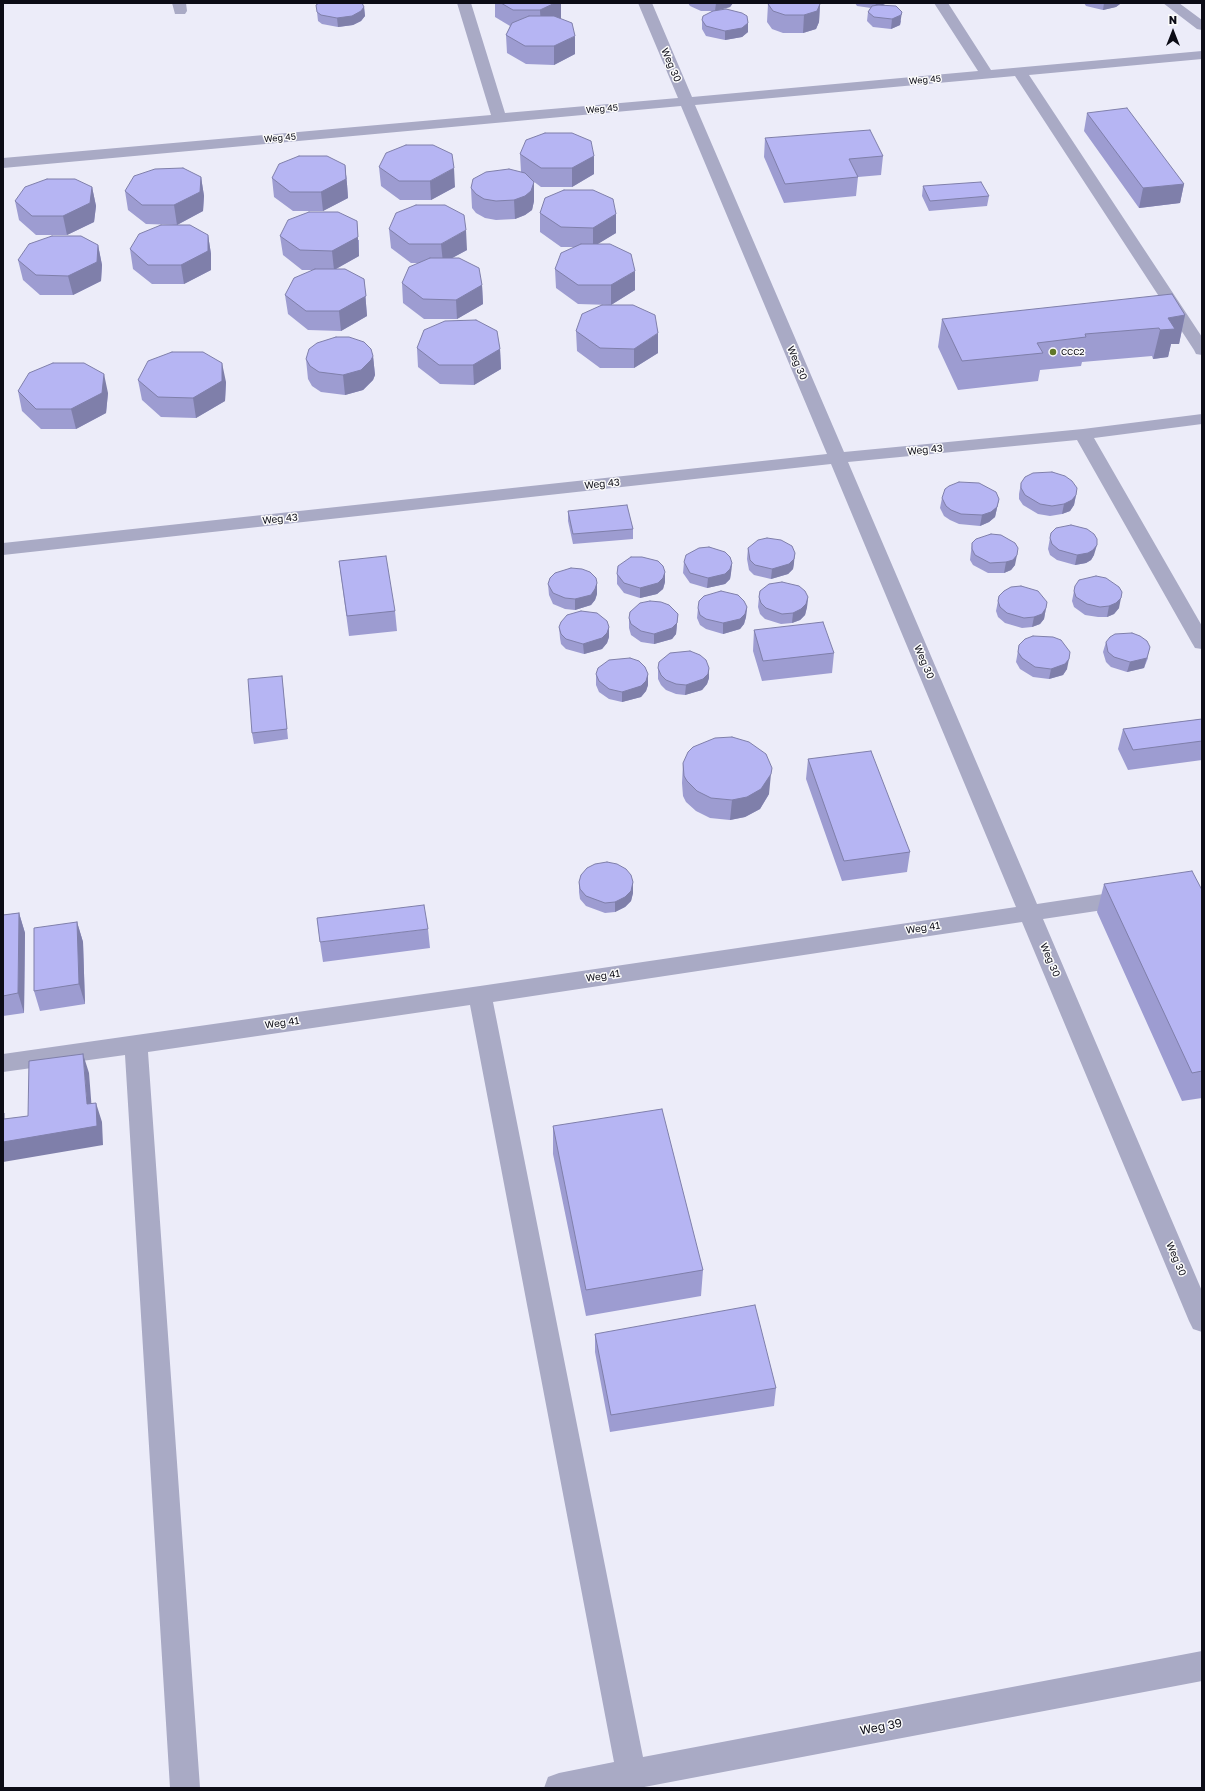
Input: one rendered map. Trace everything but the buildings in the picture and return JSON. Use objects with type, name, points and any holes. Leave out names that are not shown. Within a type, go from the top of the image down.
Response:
[{"type":"lane","points":[[464,3],[499,118]]},
{"type":"lane","name":"Weg 30","points":[[645,3],[1202,1321]]},
{"type":"lane","points":[[941,3],[987,74]]},
{"type":"lane","points":[[1170,3],[1202,26]]},
{"type":"lane","name":"Weg 45","points":[[3,163],[1202,55]]},
{"type":"lane","points":[[1019,71],[1202,350]]},
{"type":"lane","name":"Weg 43","points":[[3,549],[837,458],[1084,434],[1202,419]]},
{"type":"lane","points":[[1084,434],[1202,643]]},
{"type":"lane","name":"Weg 41","points":[[3,1063],[480,995],[1147,895]]},
{"type":"lane","points":[[480,995],[631,1774]]},
{"type":"lane","points":[[136,1045],[185,1788]]},
{"type":"lane","name":"Weg 39","points":[[559,1788],[1202,1666]]},
{"type":"place","name":"CCC2","points":[[1053,352]]}]
